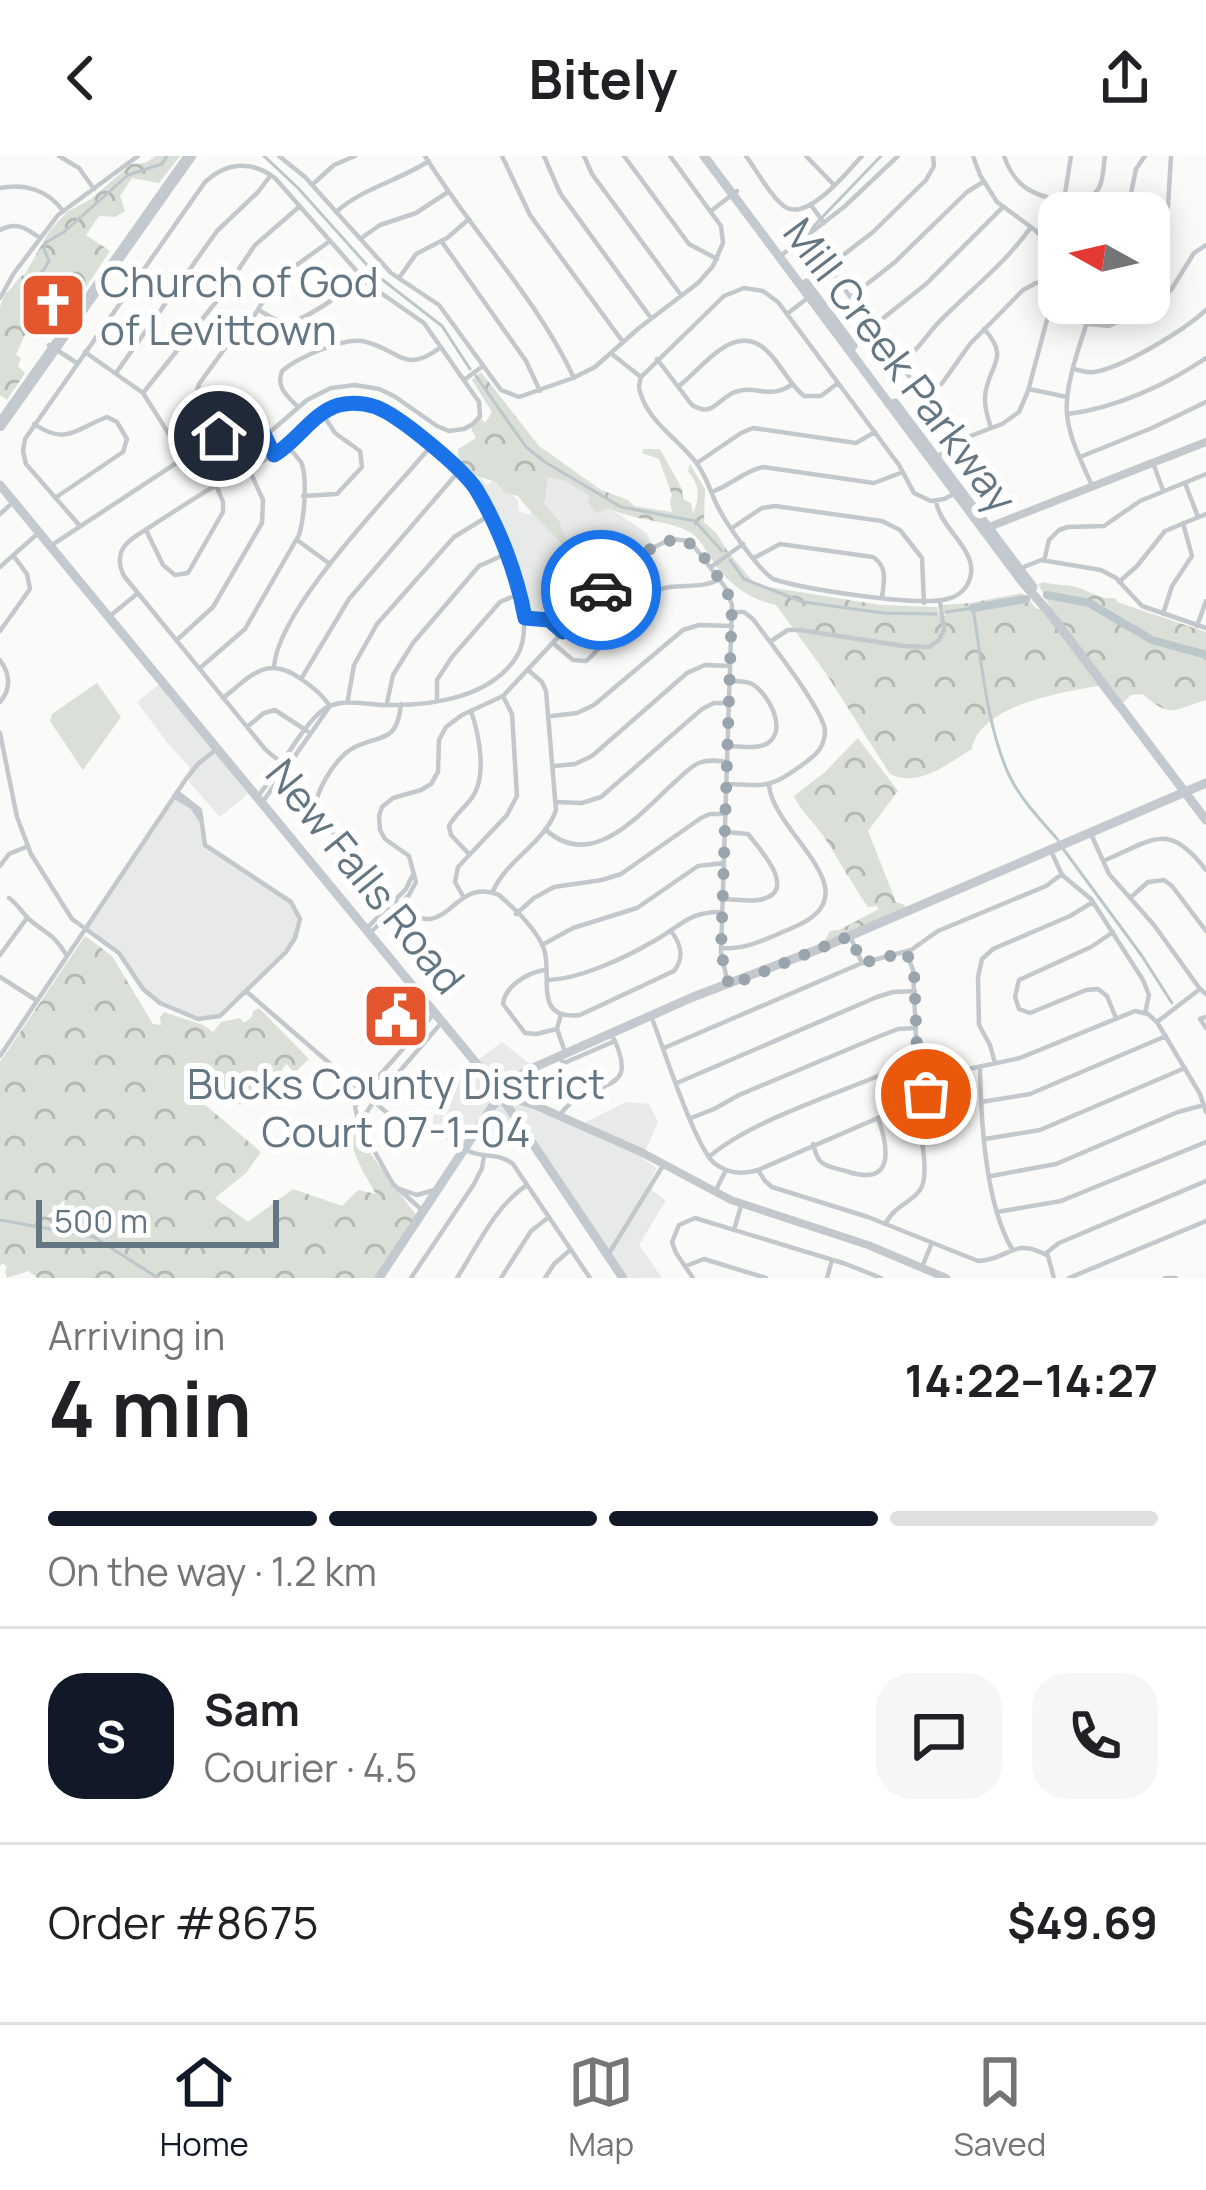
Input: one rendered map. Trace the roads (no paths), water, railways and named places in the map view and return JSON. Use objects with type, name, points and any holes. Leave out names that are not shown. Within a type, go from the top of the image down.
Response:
[{"type":"main road","points":[[0,425],[6,409],[186,156]]},
{"type":"main road","name":"Mill Creek Parkway","points":[[708,156],[1206,823]]},
{"type":"main road","name":"New Falls Road","points":[[0,480],[501,1095],[623,1278]]},
{"type":"main road","points":[[379,1278],[501,1095],[521,1074],[1206,785]]},
{"type":"main road","points":[[512,1112],[514,1104],[522,1101]]},
{"type":"street","points":[[59,156],[79,168],[94,189]]},
{"type":"street","points":[[118,156],[125,166]]},
{"type":"street","points":[[0,298],[2,287],[63,211],[138,156]]},
{"type":"street","points":[[252,166],[256,156]]},
{"type":"street","points":[[312,184],[334,165],[355,156]]},
{"type":"street","points":[[502,156],[530,215],[623,342]]},
{"type":"street","points":[[544,156],[560,193],[651,318]]},
{"type":"street","points":[[584,156],[592,174],[681,295]]},
{"type":"street","points":[[624,156],[686,240],[717,259]]},
{"type":"street","points":[[285,158],[399,278],[439,305],[496,386],[519,397],[596,367],[706,276],[717,259],[723,233],[670,156]]},
{"type":"street","points":[[746,156],[784,206],[795,210],[811,205],[860,157]]},
{"type":"street","points":[[806,156],[834,185]]},
{"type":"street","points":[[781,255],[824,224],[898,156]]},
{"type":"street","points":[[828,267],[862,242],[926,180],[933,170],[933,156]]},
{"type":"street","points":[[973,156],[983,182],[1003,207],[1038,234]]},
{"type":"street","points":[[1004,156],[1026,188],[1038,193]]},
{"type":"street","points":[[1065,192],[1071,156]]},
{"type":"street","points":[[1096,192],[1105,156]]},
{"type":"street","points":[[1131,192],[1145,156]]},
{"type":"street","points":[[1169,192],[1171,156]]},
{"type":"street","points":[[336,212],[355,196],[401,178],[427,159],[561,350],[574,378]]},
{"type":"street","points":[[52,545],[216,437],[264,434],[331,388],[368,386],[394,396],[442,428],[461,430],[473,424],[481,410],[479,402],[416,316],[363,278],[271,175],[252,166],[228,166],[208,178],[23,445],[25,461],[80,526]]},
{"type":"street","points":[[116,373],[218,231],[271,175]]},
{"type":"street","points":[[850,297],[895,262],[967,191],[983,182]]},
{"type":"street","points":[[0,188],[36,190],[63,211]]},
{"type":"street","points":[[360,239],[448,192]]},
{"type":"street","points":[[711,211],[735,193]]},
{"type":"street","points":[[811,205],[824,224]]},
{"type":"street","points":[[143,393],[220,297],[248,253],[299,206]]},
{"type":"street","points":[[872,327],[926,284],[1003,207]]},
{"type":"street","points":[[399,278],[416,254],[442,242],[469,219]]},
{"type":"street","points":[[0,230],[20,226],[40,238]]},
{"type":"street","points":[[900,364],[1031,227]]},
{"type":"street","points":[[806,237],[957,441]]},
{"type":"street","points":[[216,437],[197,408],[196,392],[280,276],[330,241]]},
{"type":"street","points":[[442,242],[526,361],[540,392]]},
{"type":"street","points":[[1170,291],[1194,253],[1206,244]]},
{"type":"street","points":[[258,310],[281,322],[293,322],[363,278]]},
{"type":"street","points":[[926,399],[984,329],[1028,286],[1038,284]]},
{"type":"street","points":[[936,501],[940,518],[971,567],[970,579],[957,596],[924,603],[777,581],[766,575],[732,528],[697,463],[667,435],[644,401],[641,377],[716,302],[735,290],[763,291],[787,314],[917,496],[936,501],[958,492]]},
{"type":"street","points":[[787,314],[811,295]]},
{"type":"street","points":[[1074,369],[1106,368],[1176,334],[1206,310]]},
{"type":"street","points":[[934,460],[957,441],[1017,414],[1047,324]]},
{"type":"street","points":[[1087,324],[1067,397],[1067,414],[1092,486]]},
{"type":"street","points":[[984,329],[996,343],[998,354],[985,397],[992,428]]},
{"type":"street","points":[[679,386],[721,349],[742,340],[764,347],[801,394],[814,398],[838,383]]},
{"type":"street","points":[[298,407],[279,382],[282,370],[295,362],[351,341],[414,362],[441,347]]},
{"type":"street","points":[[52,346],[77,363]]},
{"type":"street","points":[[86,352],[143,393],[184,458]]},
{"type":"street","points":[[611,353],[641,377]]},
{"type":"street","points":[[1067,414],[1117,403],[1206,358]]},
{"type":"street","points":[[657,359],[692,405],[703,411],[735,392],[773,393],[793,384]]},
{"type":"street","points":[[464,380],[483,365]]},
{"type":"street","points":[[1029,389],[1067,397]]},
{"type":"street","points":[[1080,457],[1206,402]]},
{"type":"street","points":[[261,799],[330,706],[401,704],[477,690],[495,680],[523,643],[525,618],[519,594],[490,515],[473,484],[431,446],[370,405],[341,404],[322,413],[287,446],[129,541],[120,555],[122,573],[247,727],[285,765]]},
{"type":"street","points":[[303,496],[337,494],[362,467],[360,451],[335,433],[322,413]]},
{"type":"street","points":[[34,424],[51,435],[63,436],[107,417],[117,422],[127,439],[123,452],[55,498]]},
{"type":"street","points":[[697,463],[753,428],[856,442],[875,432]]},
{"type":"street","points":[[264,434],[274,455]]},
{"type":"street","points":[[986,528],[1206,442]]},
{"type":"street","points":[[200,668],[245,629],[297,539],[303,523],[302,466],[287,446]]},
{"type":"street","points":[[274,667],[279,644],[315,582],[431,446]]},
{"type":"street","points":[[1153,463],[1163,490]]},
{"type":"street","points":[[177,640],[213,607],[262,523],[263,500],[248,467]]},
{"type":"street","points":[[712,491],[759,467],[874,483],[903,472]]},
{"type":"street","points":[[302,679],[349,599],[459,470]]},
{"type":"street","points":[[1044,561],[1049,540],[1059,530],[1104,526],[1140,501],[1206,474]]},
{"type":"street","points":[[1120,582],[1160,535],[1202,515],[1185,482]]},
{"type":"street","points":[[146,530],[166,569],[175,575],[188,573],[224,512],[216,485]]},
{"type":"street","points":[[0,514],[10,506]]},
{"type":"street","points":[[732,528],[762,508],[775,506],[887,523],[920,554],[924,603]]},
{"type":"street","points":[[347,702],[354,665],[377,624],[454,537],[490,515]]},
{"type":"street","points":[[1162,614],[1172,586],[1192,556],[1183,523]]},
{"type":"street","points":[[0,567],[40,531]]},
{"type":"street","points":[[368,931],[397,903],[411,881],[412,864],[403,850],[381,834],[380,811],[389,800],[431,784],[440,767],[440,735],[451,722],[502,697],[632,557],[676,538],[690,541],[711,567],[730,596],[732,612],[721,948],[729,986]]},
{"type":"street","points":[[297,539],[330,564]]},
{"type":"street","points":[[711,567],[743,544]]},
{"type":"street","points":[[753,558],[780,544],[873,557],[884,571],[882,597]]},
{"type":"street","points":[[386,705],[390,681],[413,643],[479,566],[506,554]]},
{"type":"street","points":[[0,631],[30,589],[29,577],[13,555]]},
{"type":"street","points":[[1017,570],[1044,561],[1101,570],[1142,606],[1206,628]]},
{"type":"street","points":[[553,643],[573,660],[586,661],[652,593],[674,586],[704,586],[720,579]]},
{"type":"street","points":[[110,616],[138,593]]},
{"type":"street","points":[[437,700],[437,680],[452,657],[500,602],[519,594]]},
{"type":"street","points":[[770,642],[800,629],[928,647],[944,630],[940,601]]},
{"type":"street","points":[[1197,626],[1206,601]]},
{"type":"street","points":[[726,784],[769,785],[786,778],[816,754],[825,731],[821,716],[750,616],[732,612]]},
{"type":"street","points":[[525,618],[549,620],[563,632]]},
{"type":"street","points":[[550,716],[577,713],[593,705],[683,630],[700,625],[732,626]]},
{"type":"street","points":[[0,660],[8,671],[7,690],[0,702]]},
{"type":"street","points":[[554,766],[590,758],[694,668],[730,666]]},
{"type":"street","points":[[223,698],[257,671],[274,667],[302,679],[330,706]]},
{"type":"street","points":[[8,671],[18,669]]},
{"type":"street","points":[[493,892],[503,872],[553,819],[556,802],[544,686],[528,670]]},
{"type":"street","points":[[728,746],[762,746],[774,736],[778,723],[755,686],[730,681]]},
{"type":"street","points":[[464,897],[455,874],[507,815],[517,796],[512,714],[502,697]]},
{"type":"street","points":[[556,802],[582,803],[603,796],[702,709],[729,703]]},
{"type":"street","points":[[390,909],[318,812],[316,799],[348,751],[391,733],[399,722],[401,704]]},
{"type":"street","points":[[247,727],[275,710],[309,732]]},
{"type":"street","points":[[469,854],[451,836],[449,826],[480,781],[471,711]]},
{"type":"street","points":[[0,733],[26,847],[67,912],[84,930],[119,953],[143,989],[160,1003],[198,1019],[213,1019],[225,1013],[290,947],[300,922],[291,902],[204,843],[198,806],[176,794]]},
{"type":"street","points":[[0,1056],[193,770],[219,748]]},
{"type":"street","points":[[545,829],[564,844],[599,842],[625,826],[697,764],[727,762]]},
{"type":"street","points":[[721,948],[742,948],[803,924],[824,905],[823,876],[775,808],[769,785]]},
{"type":"street","points":[[516,914],[554,887],[621,874],[701,818],[725,814]]},
{"type":"street","points":[[723,899],[765,899],[778,882],[751,837],[725,832]]},
{"type":"street","points":[[1090,834],[1109,874],[1203,991],[1157,1022]]},
{"type":"street","points":[[1102,862],[1150,841],[1170,839],[1187,846],[1206,870]]},
{"type":"street","points":[[0,866],[9,854],[26,847]]},
{"type":"street","points":[[1051,851],[1062,874],[1093,902],[1146,985],[1145,1013]]},
{"type":"street","points":[[542,945],[566,931],[637,908],[698,866],[724,863]]},
{"type":"street","points":[[664,1048],[862,963],[906,952],[931,935],[1046,886],[1062,874]]},
{"type":"street","points":[[1130,898],[1151,880],[1167,881],[1206,931]]},
{"type":"street","points":[[397,903],[413,917],[425,920],[438,917],[476,891],[493,892],[542,945],[550,1005],[561,1014],[580,1015],[672,974],[681,956],[680,943],[671,931]]},
{"type":"street","points":[[9,898],[30,920],[53,934],[67,956]]},
{"type":"street","points":[[995,1063],[979,1025],[977,977],[982,959],[993,949],[1093,902]]},
{"type":"street","points":[[546,980],[577,976],[643,947],[695,913],[722,912]]},
{"type":"street","points":[[0,955],[30,920]]},
{"type":"street","points":[[1113,932],[1028,974],[1017,983],[1015,998],[1019,1009],[1030,1012],[1098,988],[1107,996],[1116,1018]]},
{"type":"street","points":[[850,936],[862,963]]},
{"type":"street","points":[[906,952],[913,966],[918,1083],[926,1094]]},
{"type":"street","points":[[546,970],[526,976],[506,993],[503,1004],[525,1033],[557,1029]]},
{"type":"street","points":[[0,977],[37,1001]]},
{"type":"street","points":[[677,1082],[877,997],[915,991]]},
{"type":"street","points":[[247,992],[393,1118]]},
{"type":"street","points":[[652,1016],[703,1148],[726,1170],[741,1174],[911,1103],[959,1071],[1020,1058],[1135,1011],[1157,1022],[1205,1108],[1178,1112],[1056,1164],[991,1176]]},
{"type":"street","points":[[561,1014],[557,1029],[562,1053]]},
{"type":"street","points":[[423,1211],[394,1186],[359,1124],[356,1107],[364,1093],[439,1017]]},
{"type":"street","points":[[359,1124],[439,1017]]},
{"type":"street","points":[[1203,1018],[1206,1028]]},
{"type":"street","points":[[691,1118],[880,1036],[916,1028]]},
{"type":"street","points":[[981,1102],[1030,1094],[1166,1036]]},
{"type":"street","points":[[560,1116],[571,1101],[621,1075],[624,1062],[613,1037]]},
{"type":"street","points":[[709,1157],[788,1114],[900,1067],[917,1065]]},
{"type":"street","points":[[980,1065],[997,1212],[1012,1249]]},
{"type":"street","points":[[985,1139],[1040,1130],[1185,1068]]},
{"type":"street","points":[[501,1095],[560,1116],[714,1193],[868,1245],[945,1278]]},
{"type":"street","points":[[885,1224],[893,1210],[919,1191],[924,1178],[920,1128],[911,1103]]},
{"type":"street","points":[[813,1144],[825,1164],[861,1176],[876,1175],[885,1160],[878,1117]]},
{"type":"street","points":[[997,1212],[1061,1201],[1206,1142]]},
{"type":"street","points":[[464,1149],[508,1160],[590,1278]]},
{"type":"street","points":[[411,1278],[475,1184],[484,1156]]},
{"type":"street","points":[[608,1255],[664,1164]]},
{"type":"street","points":[[714,1193],[726,1170]]},
{"type":"street","points":[[758,1170],[772,1187],[981,1262],[1028,1247],[1045,1254],[1054,1278]]},
{"type":"street","points":[[1045,1254],[1059,1243],[1206,1181]]},
{"type":"street","points":[[457,1278],[510,1197],[527,1185]]},
{"type":"street","points":[[394,1186],[417,1195],[439,1187]]},
{"type":"street","points":[[734,1229],[742,1204]]},
{"type":"street","points":[[501,1278],[531,1232],[549,1217]]},
{"type":"street","points":[[693,1278],[673,1246],[681,1223],[695,1218],[881,1278]]},
{"type":"street","points":[[1070,1278],[1206,1221]]},
{"type":"street","points":[[922,1267],[932,1243]]},
{"type":"street","points":[[545,1278],[571,1250]]},
{"type":"street","points":[[685,1266],[706,1259],[766,1278]]},
{"type":"street","points":[[826,1278],[832,1260]]},
{"type":"street","points":[[1092,1269],[1097,1278]]},
{"type":"street","points":[[1165,1278],[1176,1278]]},
{"type":"waterway","points":[[28,280],[49,261],[45,243],[128,175],[162,164],[167,156]]},
{"type":"waterway","points":[[264,156],[375,274],[442,326],[470,369]]},
{"type":"waterway","points":[[810,230],[881,156]]},
{"type":"waterway","points":[[476,376],[526,447],[545,462],[621,507],[695,521],[722,551]]},
{"type":"waterway","points":[[730,560],[744,579],[803,602],[884,613],[936,614]]},
{"type":"waterway","points":[[1047,595],[1089,603],[1152,640],[1206,655]]},
{"type":"waterway","points":[[973,608],[1026,599]]},
{"type":"waterway","points":[[946,612],[973,608],[986,692],[1008,773],[1058,840]]},
{"type":"waterway","points":[[1064,850],[1172,1003]]},
{"type":"waterway","points":[[0,1220],[94,1237],[158,1278]]},
{"type":"place","name":"Church of God of Levittown","points":[[53,305]]},
{"type":"place","name":"Bucks County District Court 07-1-04","points":[[396,1016]]}]
